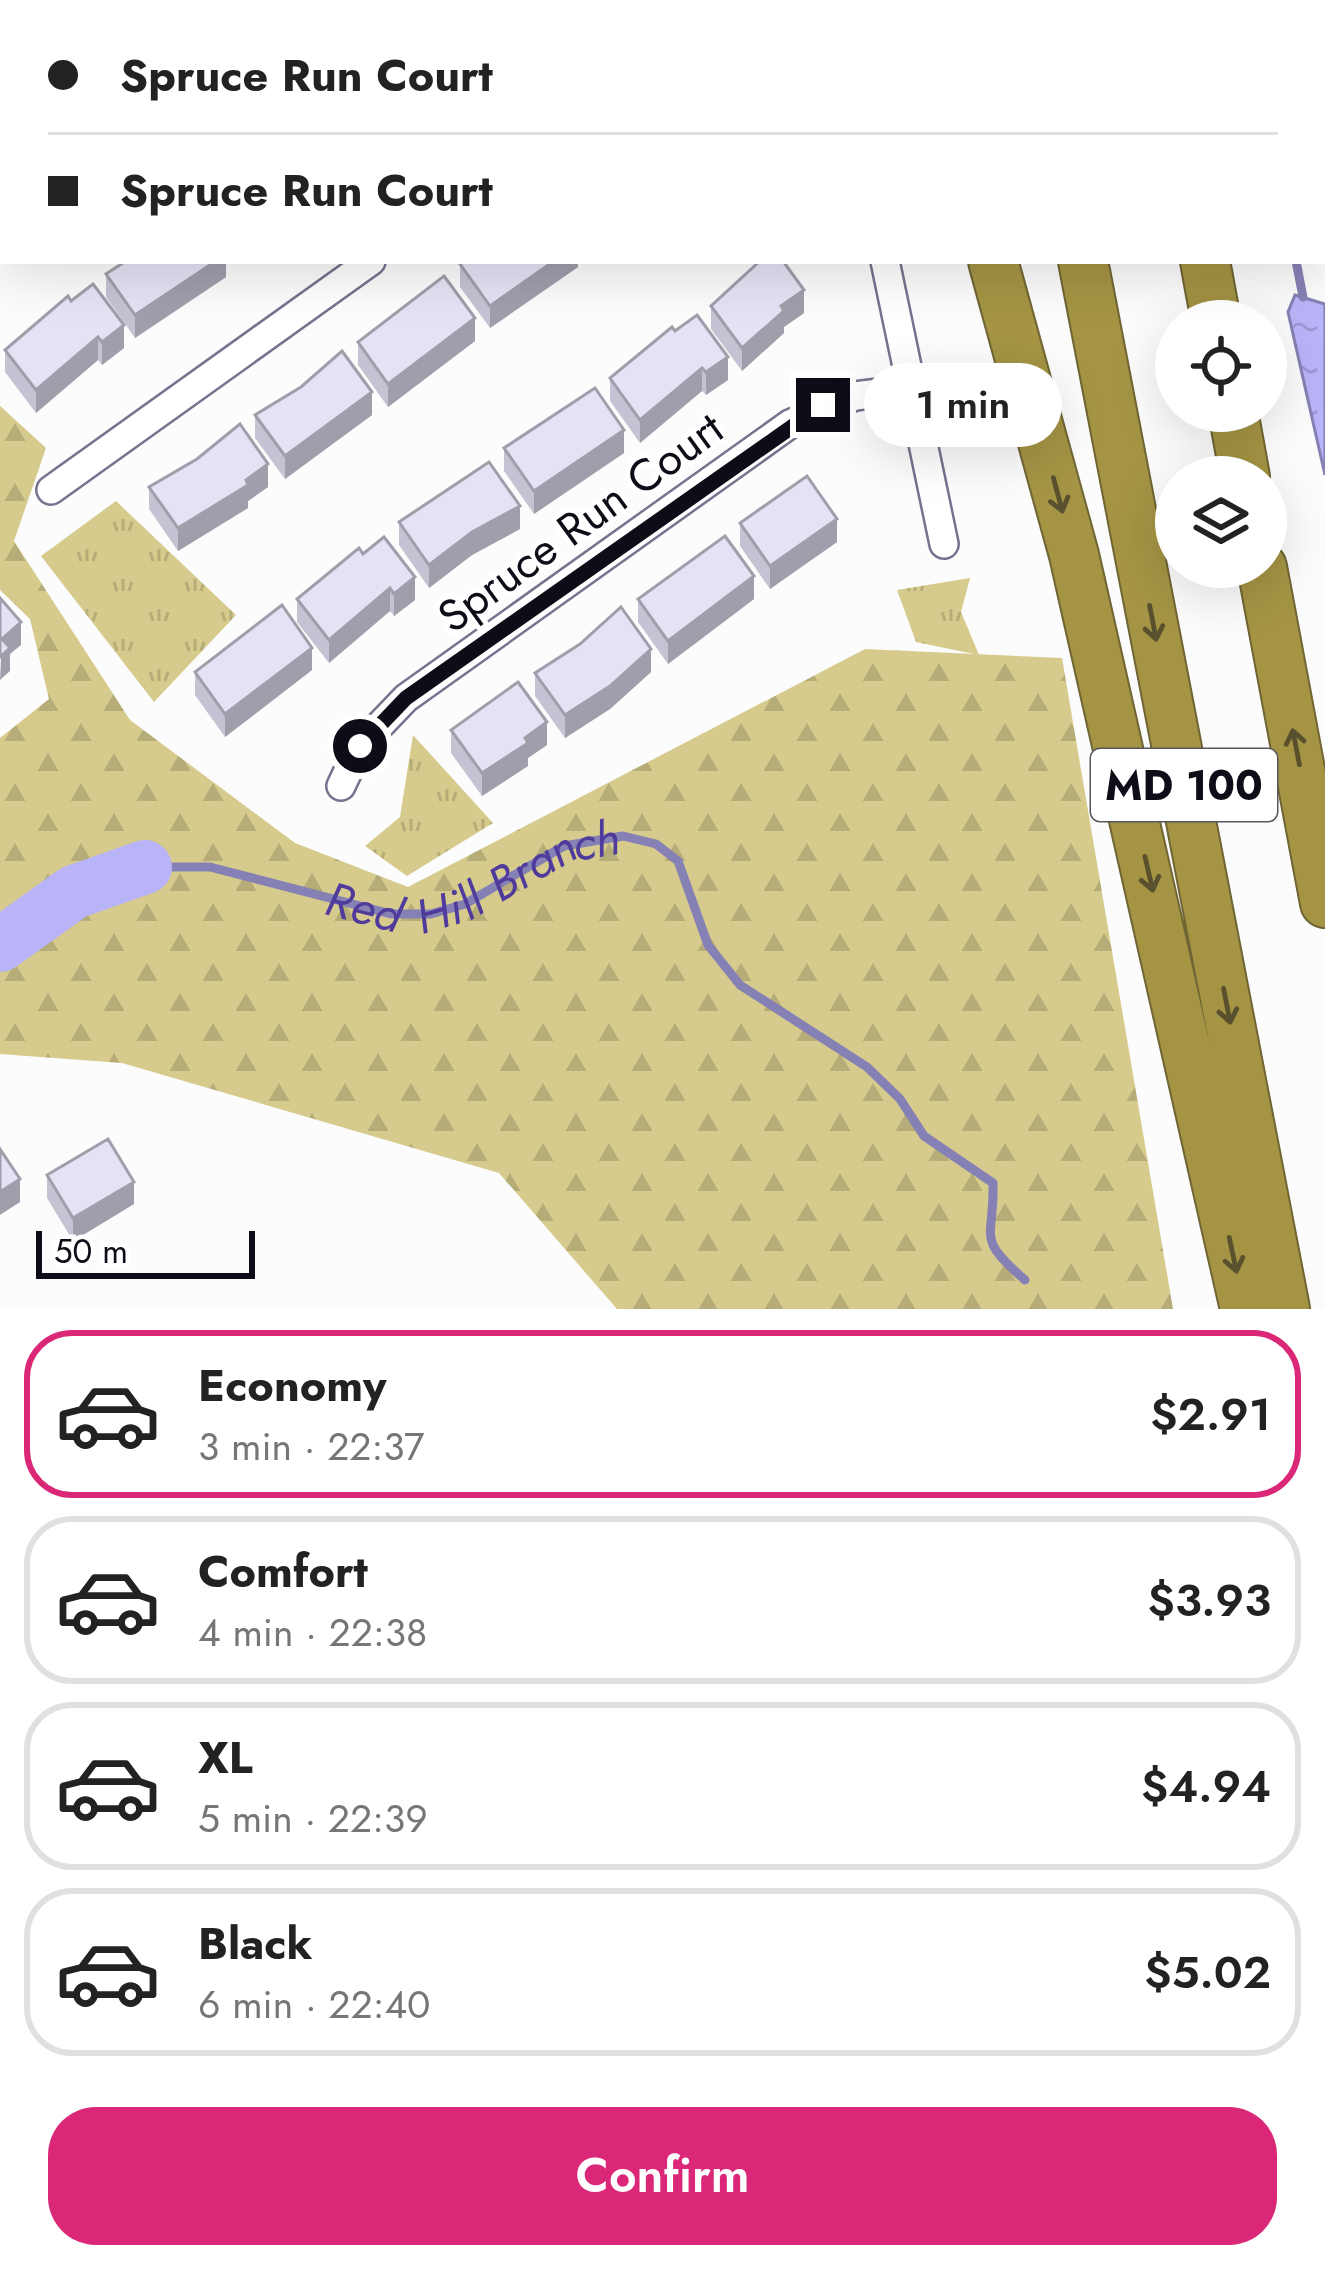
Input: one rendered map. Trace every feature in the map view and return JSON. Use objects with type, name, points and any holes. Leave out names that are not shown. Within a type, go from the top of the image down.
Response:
[{"type":"highway","points":[[994,264],[1074,555],[1245,1309]]},
{"type":"highway","name":"MD 100","points":[[1084,264],[1286,1309]]},
{"type":"highway","points":[[1205,264],[1212,300]]},
{"type":"highway","name":"MD 100","points":[[1266,588],[1325,903]]},
{"type":"street","points":[[51,490],[367,264]]},
{"type":"street","points":[[886,264],[944,544]]},
{"type":"street","name":"Spruce Run Court","points":[[341,786],[360,746],[406,698],[790,424],[839,400],[910,389]]},
{"type":"green space","points":[[0,406],[46,448],[14,541],[130,720],[295,843],[408,887],[865,649],[1062,658],[1173,1309],[617,1309],[499,1173],[122,1063],[0,1054],[0,738],[49,699],[30,619],[0,590]]},
{"type":"green space","points":[[116,501],[236,615],[154,702],[41,556]]},
{"type":"green space","points":[[970,578],[961,612],[979,655],[916,642],[897,590]]},
{"type":"green space","points":[[413,735],[493,823],[407,876],[365,846],[400,817]]},
{"type":"water","points":[[1295,295],[1325,304],[1325,475],[1288,312]]},
{"type":"building","points":[[121,264],[212,264],[135,315],[106,274]]},
{"type":"building","points":[[460,264],[550,264],[490,306]]},
{"type":"building","points":[[757,264],[785,264],[804,290],[781,306],[784,311],[742,348],[711,306]]},
{"type":"building","points":[[444,276],[475,318],[388,384],[358,342]]},
{"type":"building","points":[[93,284],[124,325],[102,342],[98,337],[36,390],[5,350],[68,296],[71,301]]},
{"type":"building","points":[[697,315],[728,357],[706,372],[702,368],[640,420],[610,378],[672,327],[675,331]]},
{"type":"building","points":[[342,351],[372,392],[285,456],[255,415],[301,387]]},
{"type":"building","points":[[595,388],[624,430],[534,491],[504,448]]},
{"type":"building","points":[[240,424],[268,464],[246,480],[248,485],[178,528],[149,487],[197,459]]},
{"type":"building","points":[[489,462],[520,506],[472,532],[429,565],[399,522]]},
{"type":"building","points":[[807,476],[837,519],[770,566],[740,523]]},
{"type":"building","points":[[725,536],[754,576],[668,641],[638,599]]},
{"type":"building","points":[[384,537],[415,577],[394,594],[390,588],[329,640],[297,599],[359,548],[363,554]]},
{"type":"building","points":[[0,598],[21,622],[2,639],[10,648],[0,657]]},
{"type":"building","points":[[282,605],[312,648],[225,714],[195,672]]},
{"type":"building","points":[[621,607],[651,649],[610,686],[565,715],[535,673],[580,644]]},
{"type":"building","points":[[518,682],[547,722],[525,738],[528,743],[482,773],[451,730]]},
{"type":"building","points":[[108,1139],[134,1182],[73,1218],[47,1175]]},
{"type":"building","points":[[0,1149],[20,1179],[0,1192]]},
{"type":"waterway","points":[[1297,264],[1303,297]]},
{"type":"waterway","name":"Red Hill Branch","points":[[145,867],[210,867],[391,914],[431,914],[465,904],[564,846],[623,836],[656,844],[678,861],[708,945],[740,985],[867,1067],[900,1099],[924,1136],[993,1183],[993,1245],[1025,1280]]},
{"type":"waterway","name":"Red Hill Branch","points":[[0,945],[74,892],[145,867]]},
{"type":"route","points":[[360,746],[406,698],[823,405]]}]
